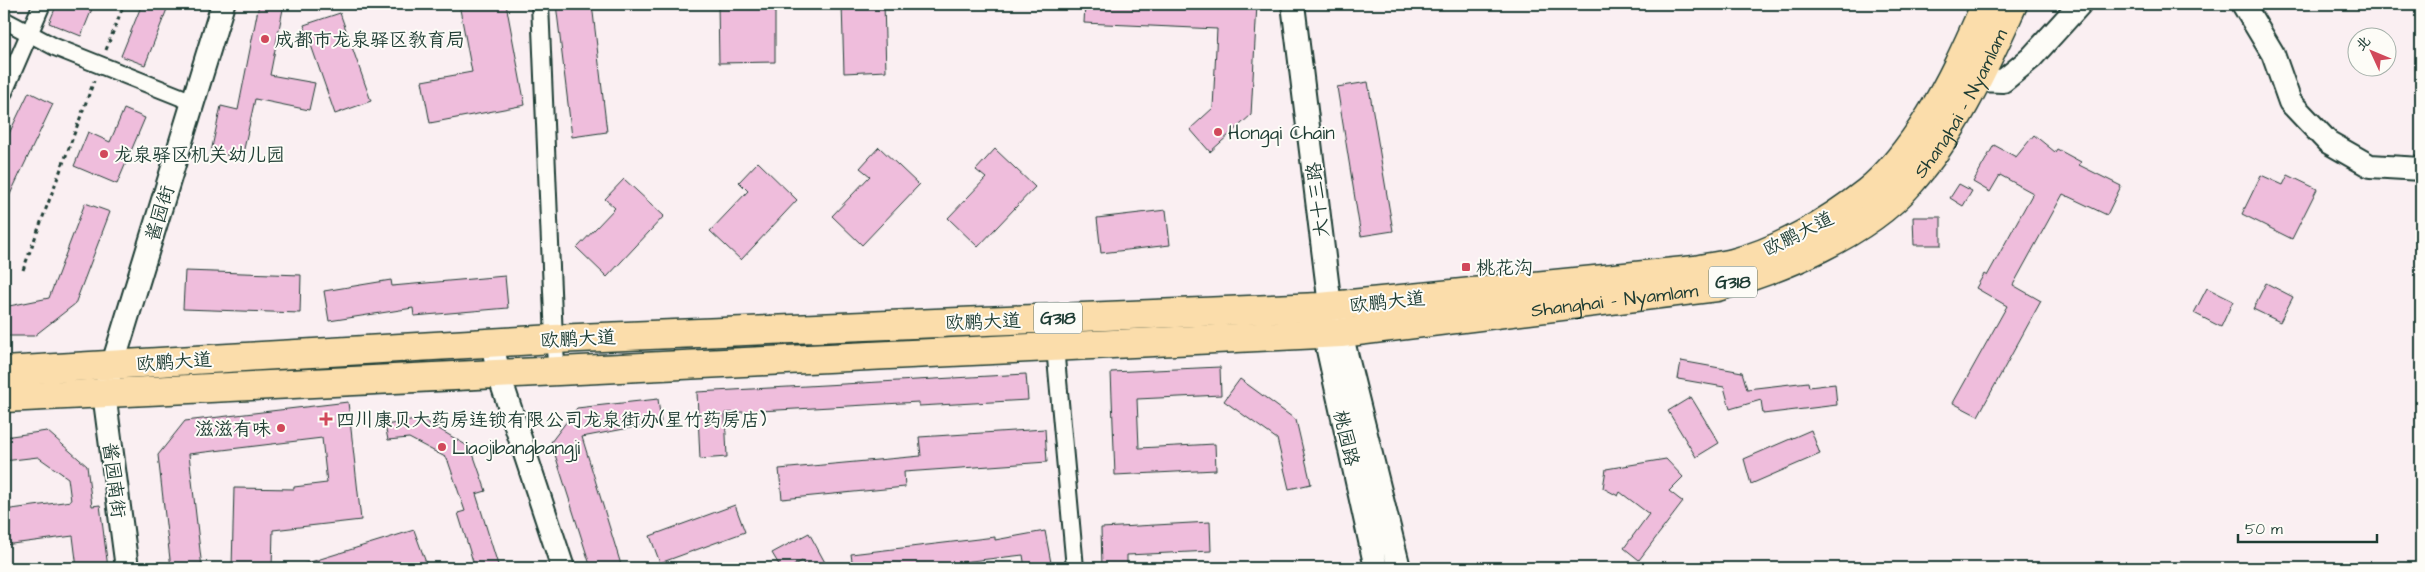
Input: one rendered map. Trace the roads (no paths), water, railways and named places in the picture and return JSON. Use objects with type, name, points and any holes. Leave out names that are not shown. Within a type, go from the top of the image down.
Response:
[{"type":"highway","name":"欧鹏大道","points":[[4,371],[554,339],[1329,306],[1695,270],[1733,263],[1772,248],[1812,229],[1868,191],[1904,153],[1930,117],[1953,76],[1986,4]]},
{"type":"highway","name":"Shanghai - Nyamlam","points":[[1332,333],[1717,287],[1793,260],[1837,238],[1878,212],[1908,185],[1938,148],[1964,107],[2013,4]]},
{"type":"highway","name":"欧鹏大道","points":[[4,398],[1332,333]]},
{"type":"street","points":[[4,92],[42,4]]},
{"type":"street","name":"酱园街","points":[[104,393],[223,4]]},
{"type":"street","points":[[540,4],[557,372]]},
{"type":"street","name":"大十三路","points":[[1293,4],[1329,306]]},
{"type":"street","points":[[1978,80],[2003,81],[2031,58],[2080,4]]},
{"type":"street","points":[[2243,4],[2273,54],[2290,102],[2328,142],[2370,166],[2421,169]]},
{"type":"street","points":[[4,20],[55,48],[194,102]]},
{"type":"street","name":"桃园路","points":[[1329,306],[1332,333],[1376,568]]},
{"type":"street","points":[[1332,333],[1399,568]]},
{"type":"street","points":[[492,343],[498,375],[563,568]]},
{"type":"street","points":[[1055,347],[1075,568]]},
{"type":"street","name":"酱园南街","points":[[104,393],[127,568]]},
{"type":"place","name":"成都市龙泉驿区教育局","points":[[265,39]]},
{"type":"place","name":"Hongqi Chain","points":[[1218,132]]},
{"type":"place","name":"龙泉驿区机关幼儿园","points":[[104,154]]},
{"type":"place","name":"桃花沟","points":[[1466,267]]},
{"type":"place","name":"四川康贝大药房连锁有限公司龙泉街办(星竹药房店)","points":[[326,419]]},
{"type":"place","name":"滋滋有味","points":[[281,428]]},
{"type":"place","name":"Liaojibangbangji","points":[[442,447]]}]
